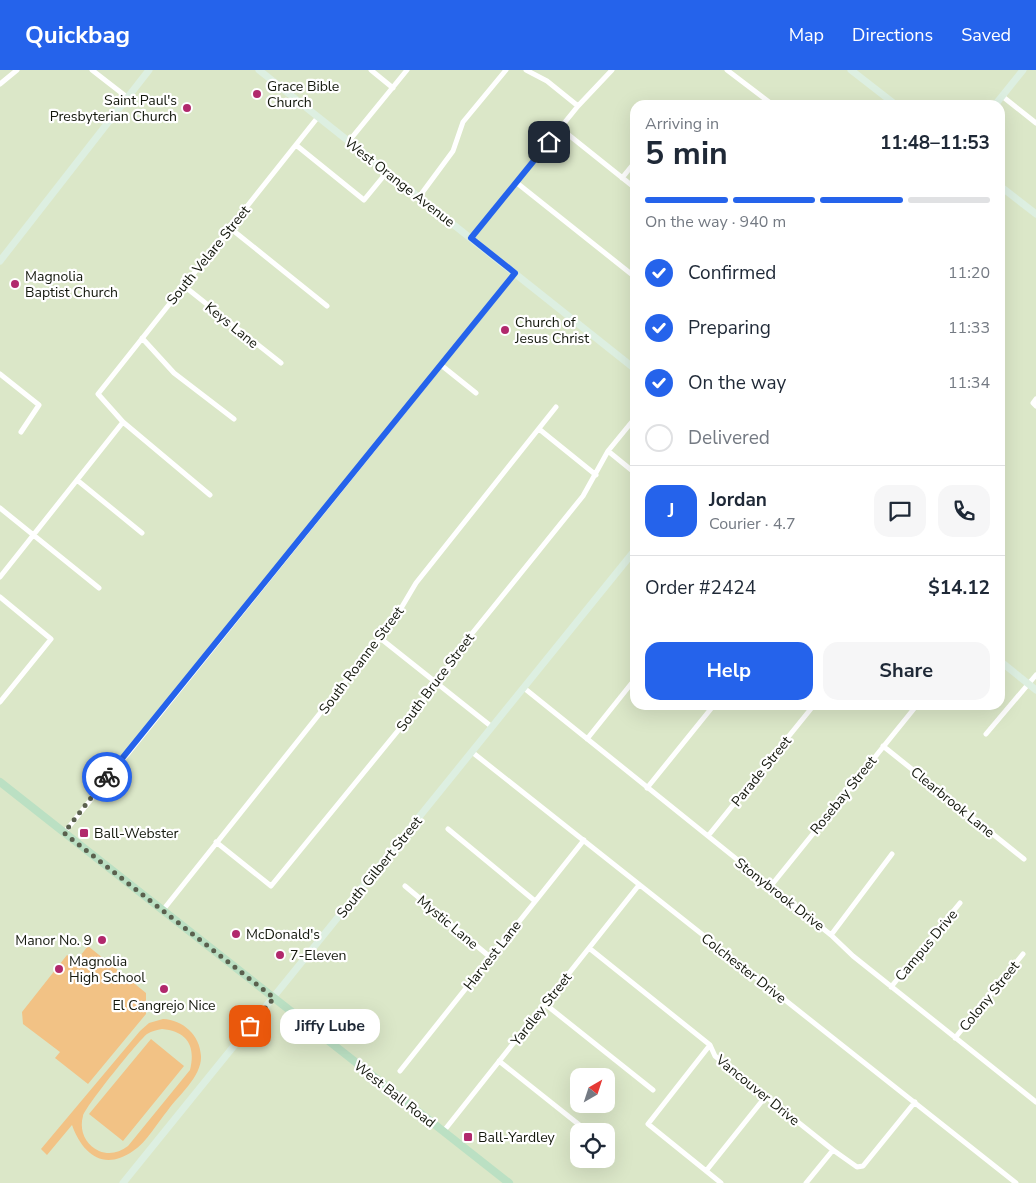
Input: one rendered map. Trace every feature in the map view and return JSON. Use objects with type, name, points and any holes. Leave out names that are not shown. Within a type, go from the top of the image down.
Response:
[{"type":"main road","name":"West Ball Road","points":[[0,782],[508,1183]]},
{"type":"street","points":[[0,84],[17,70]]},
{"type":"street","points":[[92,70],[128,98]]},
{"type":"street","points":[[0,261],[149,70]]},
{"type":"street","name":"West Orange Avenue","points":[[259,70],[630,365]]},
{"type":"street","points":[[371,70],[393,88]]},
{"type":"street","points":[[349,141],[407,70]]},
{"type":"street","points":[[419,197],[453,151],[463,122],[506,70]]},
{"type":"street","points":[[526,70],[547,81],[578,106]]},
{"type":"street","points":[[471,238],[578,106],[612,70]]},
{"type":"street","points":[[727,70],[766,100]]},
{"type":"street","points":[[851,70],[890,100]]},
{"type":"street","points":[[999,100],[1023,70]]},
{"type":"street","points":[[1002,96],[1036,122]]},
{"type":"street","name":"South Velare Street","points":[[122,422],[98,394],[318,117]]},
{"type":"street","points":[[560,128],[630,184]]},
{"type":"street","points":[[296,146],[364,200],[387,172]]},
{"type":"street","points":[[622,178],[630,168]]},
{"type":"street","points":[[517,183],[630,274]]},
{"type":"street","points":[[1005,190],[1036,214]]},
{"type":"street","points":[[230,228],[327,306]]},
{"type":"street","points":[[64,833],[515,273]]},
{"type":"street","name":"Keys Lane","points":[[184,286],[281,363]]},
{"type":"street","points":[[142,338],[174,373],[234,420]]},
{"type":"street","points":[[441,365],[476,392]]},
{"type":"street","points":[[0,374],[39,406],[21,432]]},
{"type":"street","name":"South Roanne Street","points":[[163,910],[380,638],[416,583],[556,407]]},
{"type":"street","points":[[0,577],[122,422],[210,495]]},
{"type":"street","name":"South Bruce Street","points":[[216,842],[272,886],[437,683],[470,636],[583,496],[608,451],[630,424]]},
{"type":"street","points":[[539,429],[596,475]]},
{"type":"street","points":[[608,451],[630,468]]},
{"type":"street","points":[[77,480],[142,533]]},
{"type":"street","points":[[0,508],[99,588]]},
{"type":"street","name":"South Gilbert Street","points":[[122,1183],[274,998],[630,556]]},
{"type":"street","points":[[0,597],[51,639],[0,702]]},
{"type":"street","points":[[380,638],[492,727]]},
{"type":"street","points":[[1005,665],[1036,690]]},
{"type":"street","points":[[986,734],[1036,675]]},
{"type":"street","points":[[587,738],[630,685]]},
{"type":"street","name":"Stonybrook Drive","points":[[524,688],[831,935],[891,987],[1036,1102]]},
{"type":"street","points":[[648,788],[710,710]]},
{"type":"street","name":"Parade Street","points":[[708,836],[810,710]]},
{"type":"street","name":"Rosebay Street","points":[[770,887],[913,710]]},
{"type":"street","name":"Clearbrook Lane","points":[[883,746],[1024,859]]},
{"type":"street","name":"Colchester Drive","points":[[472,752],[1016,1183]]},
{"type":"street","points":[[448,829],[535,901]]},
{"type":"street","name":"Harvest Lane","points":[[400,1071],[584,840]]},
{"type":"street","points":[[831,935],[892,854]]},
{"type":"street","name":"Yardley Street","points":[[443,1132],[639,885]]},
{"type":"street","name":"Mystic Lane","points":[[405,886],[490,957]]},
{"type":"street","name":"Campus Drive","points":[[891,987],[960,903]]},
{"type":"street","name":"Vancouver Drive","points":[[589,948],[710,1045],[715,1056],[857,1167],[863,1166],[915,1102]]},
{"type":"street","name":"Colony Street","points":[[955,1038],[1023,954]]},
{"type":"street","points":[[545,1004],[653,1090]]},
{"type":"street","points":[[710,1045],[648,1124],[721,1183]]},
{"type":"street","points":[[499,1061],[577,1123]]},
{"type":"street","points":[[706,1171],[766,1096]]},
{"type":"street","points":[[806,1183],[833,1150]]},
{"type":"shaded area","points":[[88,946],[146,993],[146,1014],[88,1084],[55,1058],[60,1052],[23,1024],[22,1012],[67,955],[76,961]]},
{"type":"shaded area","points":[[163,1019],[170,1020],[184,1026],[194,1035],[200,1048],[201,1056],[198,1071],[189,1085],[143,1143],[122,1157],[112,1160],[95,1156],[82,1144],[72,1125],[47,1155],[41,1149],[140,1031],[149,1023]],"holes":[[[162,1029],[171,1030],[188,1041],[192,1054],[190,1070],[128,1146],[118,1152],[110,1153],[94,1148],[87,1141],[83,1132],[82,1121],[86,1110],[147,1034]]]},
{"type":"shaded area","points":[[151,1039],[184,1066],[123,1141],[89,1114]]},
{"type":"way so far","points":[[107,777],[64,833],[274,998],[250,1026]]},
{"type":"place","name":"Grace Bible Church","points":[[257,94]]},
{"type":"place","name":"Saint Paul's Presbyterian Church","points":[[187,108]]},
{"type":"place","name":"Magnolia Baptist Church","points":[[15,284]]},
{"type":"place","name":"Church of Jesus Christ","points":[[505,330]]},
{"type":"place","name":"Ball-Webster","points":[[84,833]]},
{"type":"place","name":"McDonald's","points":[[236,934]]},
{"type":"place","name":"Manor No. 9","points":[[102,940]]},
{"type":"place","name":"7-Eleven","points":[[280,955]]},
{"type":"place","name":"Magnolia High School","points":[[59,969]]},
{"type":"place","name":"El Cangrejo Nice","points":[[164,989]]},
{"type":"place","name":"Jiffy Lube","points":[[250,1026]]},
{"type":"place","name":"Ball-Yardley","points":[[468,1137]]},
{"type":"route","points":[[107,777],[515,273],[471,238],[549,142]]}]
